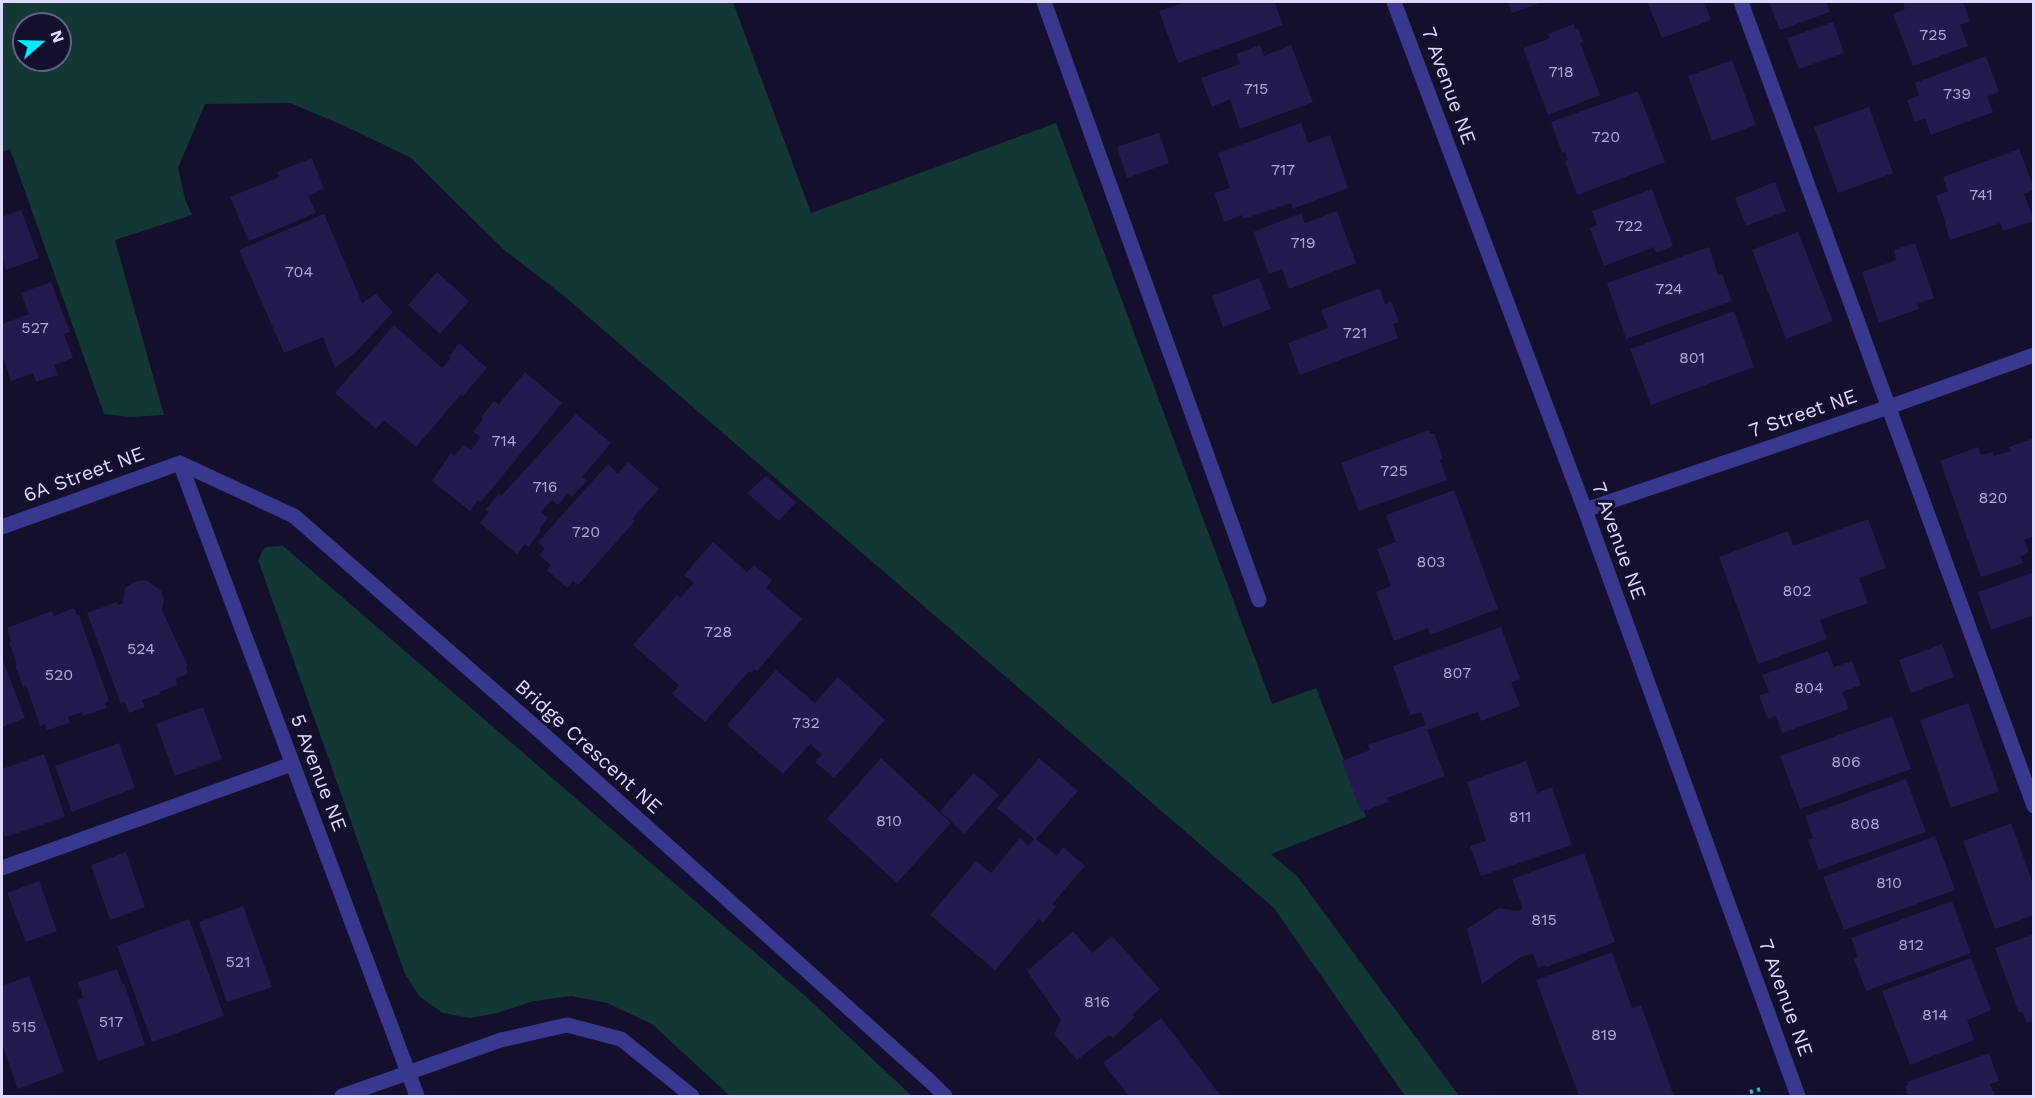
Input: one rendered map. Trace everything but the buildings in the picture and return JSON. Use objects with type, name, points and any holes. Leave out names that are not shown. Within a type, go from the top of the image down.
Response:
[{"type":"street","points":[[1044,2],[1259,600]]},
{"type":"street","name":"7 Avenue NE","points":[[1394,2],[1585,510],[1798,1096]]},
{"type":"street","points":[[1741,2],[2034,806]]},
{"type":"street","name":"7 Street NE","points":[[1585,510],[1889,407],[2034,355]]},
{"type":"street","name":"6A Street NE","points":[[2,527],[180,463]]},
{"type":"street","name":"5 Avenue NE","points":[[180,463],[417,1096]]},
{"type":"street","name":"Bridge Crescent NE","points":[[180,463],[294,516],[541,732],[945,1096]]},
{"type":"street","points":[[2,868],[292,764]]},
{"type":"street","points":[[342,1096],[501,1040],[567,1025],[621,1039],[692,1096]]},
{"type":"green space","points":[[2,2],[733,2],[811,213],[1056,123],[1272,704],[1316,688],[1366,817],[1271,854],[1297,876],[1459,1096],[1405,1096],[1274,908],[564,296],[503,249],[411,158],[290,103],[205,104],[178,168],[185,199],[192,215],[115,240],[164,415],[130,417],[104,414],[10,149],[2,152]]},
{"type":"green space","points":[[283,546],[803,994],[912,1096],[730,1096],[652,1024],[607,1003],[571,996],[534,1001],[497,1013],[470,1018],[443,1013],[420,997],[405,974],[258,560],[265,547]]}]
